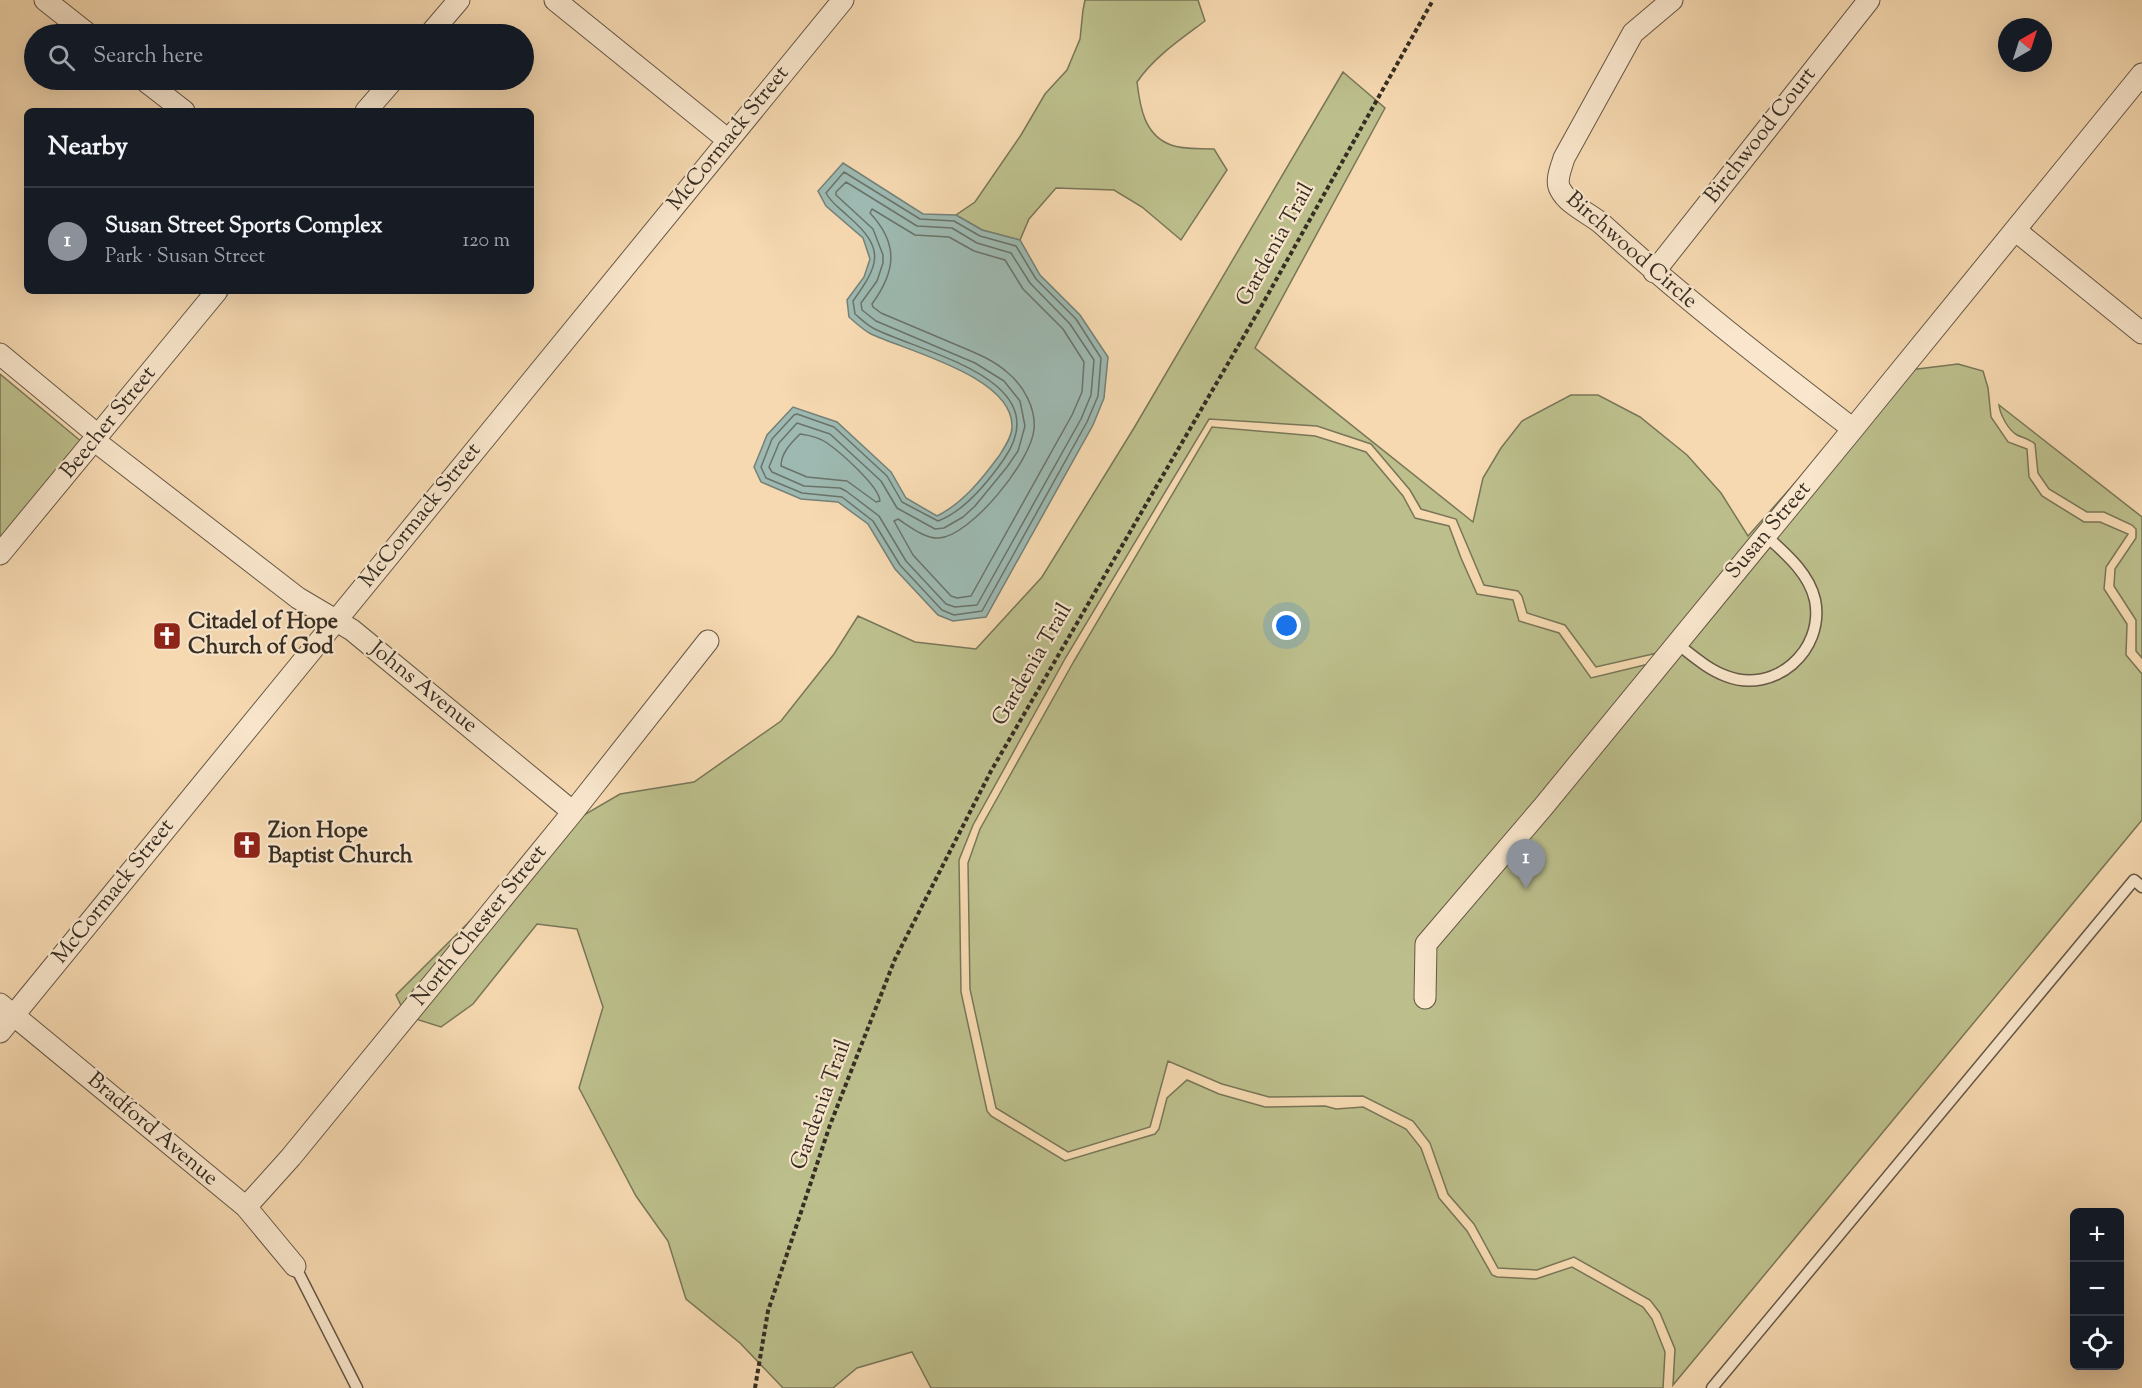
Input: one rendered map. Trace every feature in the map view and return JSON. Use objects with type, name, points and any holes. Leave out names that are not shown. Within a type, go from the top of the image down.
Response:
[{"type":"street","points":[[45,0],[75,24]]},
{"type":"street","points":[[439,24],[459,0]]},
{"type":"street","points":[[555,0],[728,140]]},
{"type":"street","name":"McCormack Street","points":[[0,1032],[7,1009],[335,621],[843,0]]},
{"type":"street","name":"Birchwood Circle","points":[[1672,0],[1633,33],[1564,158],[1558,181],[1560,189],[1574,205],[1596,219],[1653,272],[1853,429]]},
{"type":"street","name":"Birchwood Court","points":[[1653,272],[1869,0]]},
{"type":"street","name":"Susan Street","points":[[1425,998],[1426,944],[1543,807],[2142,74]]},
{"type":"street","points":[[157,90],[180,108]]},
{"type":"street","points":[[369,108],[384,90]]},
{"type":"street","points":[[2015,230],[2142,333]]},
{"type":"street","name":"Beecher Street","points":[[0,554],[215,294]]},
{"type":"street","name":"Johns Avenue","points":[[0,354],[97,438],[298,598],[352,630],[573,812]]},
{"type":"street","name":"North Chester Street","points":[[246,1207],[291,1157],[573,812],[708,641]]},
{"type":"street","name":"Bradford Avenue","points":[[7,1009],[246,1207],[295,1266]]},
{"type":"lane","points":[[1676,643],[1710,669],[1740,680],[1771,677],[1787,670],[1807,650],[1815,621],[1815,600],[1808,582],[1793,561],[1765,535]]},
{"type":"lane","points":[[1712,1388],[2134,880],[2142,887]]},
{"type":"lane","points":[[295,1266],[357,1388]]},
{"type":"path","name":"Gardenia Trail","points":[[755,1388],[768,1311],[830,1125],[895,958],[991,771],[1262,305],[1433,0]]},
{"type":"green space","points":[[1085,0],[1198,0],[1205,21],[1160,56],[1137,82],[1145,119],[1155,134],[1176,147],[1214,149],[1227,170],[1181,240],[1142,207],[1114,190],[1056,188],[1029,219],[1020,240],[982,230],[956,215],[975,202],[1021,135],[1045,94],[1067,70],[1080,39]]},
{"type":"green space","points":[[1343,72],[1385,108],[1255,348],[1473,522],[1483,478],[1501,448],[1522,421],[1571,395],[1598,395],[1640,417],[1687,455],[1721,493],[1748,536],[1826,448],[1657,653],[1596,667],[1565,625],[1527,613],[1522,596],[1518,591],[1484,585],[1456,519],[1421,509],[1410,490],[1371,444],[1317,426],[1209,419],[1066,657],[973,825],[959,860],[961,992],[987,1111],[991,1116],[1065,1161],[1155,1134],[1159,1129],[1167,1098],[1187,1080],[1219,1094],[1265,1107],[1325,1106],[1336,1109],[1363,1107],[1406,1129],[1421,1148],[1439,1198],[1467,1231],[1492,1275],[1536,1279],[1572,1267],[1643,1307],[1652,1319],[1665,1352],[1663,1388],[931,1388],[912,1352],[857,1368],[833,1388],[783,1388],[740,1343],[686,1299],[668,1241],[636,1196],[579,1088],[603,1007],[577,929],[537,924],[473,1004],[441,1027],[406,1016],[396,995],[516,875],[577,819],[620,794],[694,782],[781,721],[834,654],[858,616],[915,642],[976,649],[1042,577],[1134,428]]},
{"type":"green space","points":[[1958,364],[1983,371],[1988,388],[1991,417],[2008,442],[2027,449],[2029,477],[2042,496],[2084,522],[2100,522],[2128,534],[2106,567],[2104,589],[2127,624],[2126,655],[2142,674],[2142,820],[1673,1385],[1675,1349],[1660,1313],[1650,1300],[1574,1257],[1537,1270],[1498,1268],[1474,1224],[1448,1194],[1430,1143],[1413,1121],[1363,1096],[1269,1097],[1222,1084],[1168,1061],[1150,1127],[1068,1152],[996,1108],[970,989],[968,863],[980,829],[1074,661],[1212,427],[1315,436],[1366,452],[1403,496],[1415,518],[1449,526],[1477,594],[1513,600],[1519,621],[1559,633],[1591,678],[1661,661],[1901,371]]},
{"type":"green space","points":[[0,374],[82,442],[0,542]]},
{"type":"green space","points":[[1999,405],[2142,517],[2142,658],[2136,651],[2136,620],[2114,586],[2115,569],[2136,538],[2136,529],[2104,512],[2087,512],[2049,489],[2038,473],[2035,444],[2017,435],[2008,426]]},
{"type":"water","points":[[843,163],[923,214],[956,215],[982,230],[1020,240],[1040,275],[1080,315],[1108,357],[1104,398],[1093,425],[986,617],[953,621],[938,615],[895,569],[868,524],[838,502],[801,499],[761,482],[754,467],[767,435],[793,407],[837,422],[891,472],[906,498],[937,516],[964,497],[979,482],[999,456],[1011,435],[1012,427],[1008,409],[996,394],[978,380],[956,368],[871,334],[849,317],[847,300],[864,277],[870,259],[863,238],[826,206],[818,191]]},
{"type":"place","name":"Citadel of Hope Church of God","points":[[167,636]]},
{"type":"place","name":"Zion Hope Baptist Church","points":[[247,845]]},
{"type":"place","name":"Susan Street Sports Complex","points":[[1526,889]]}]
